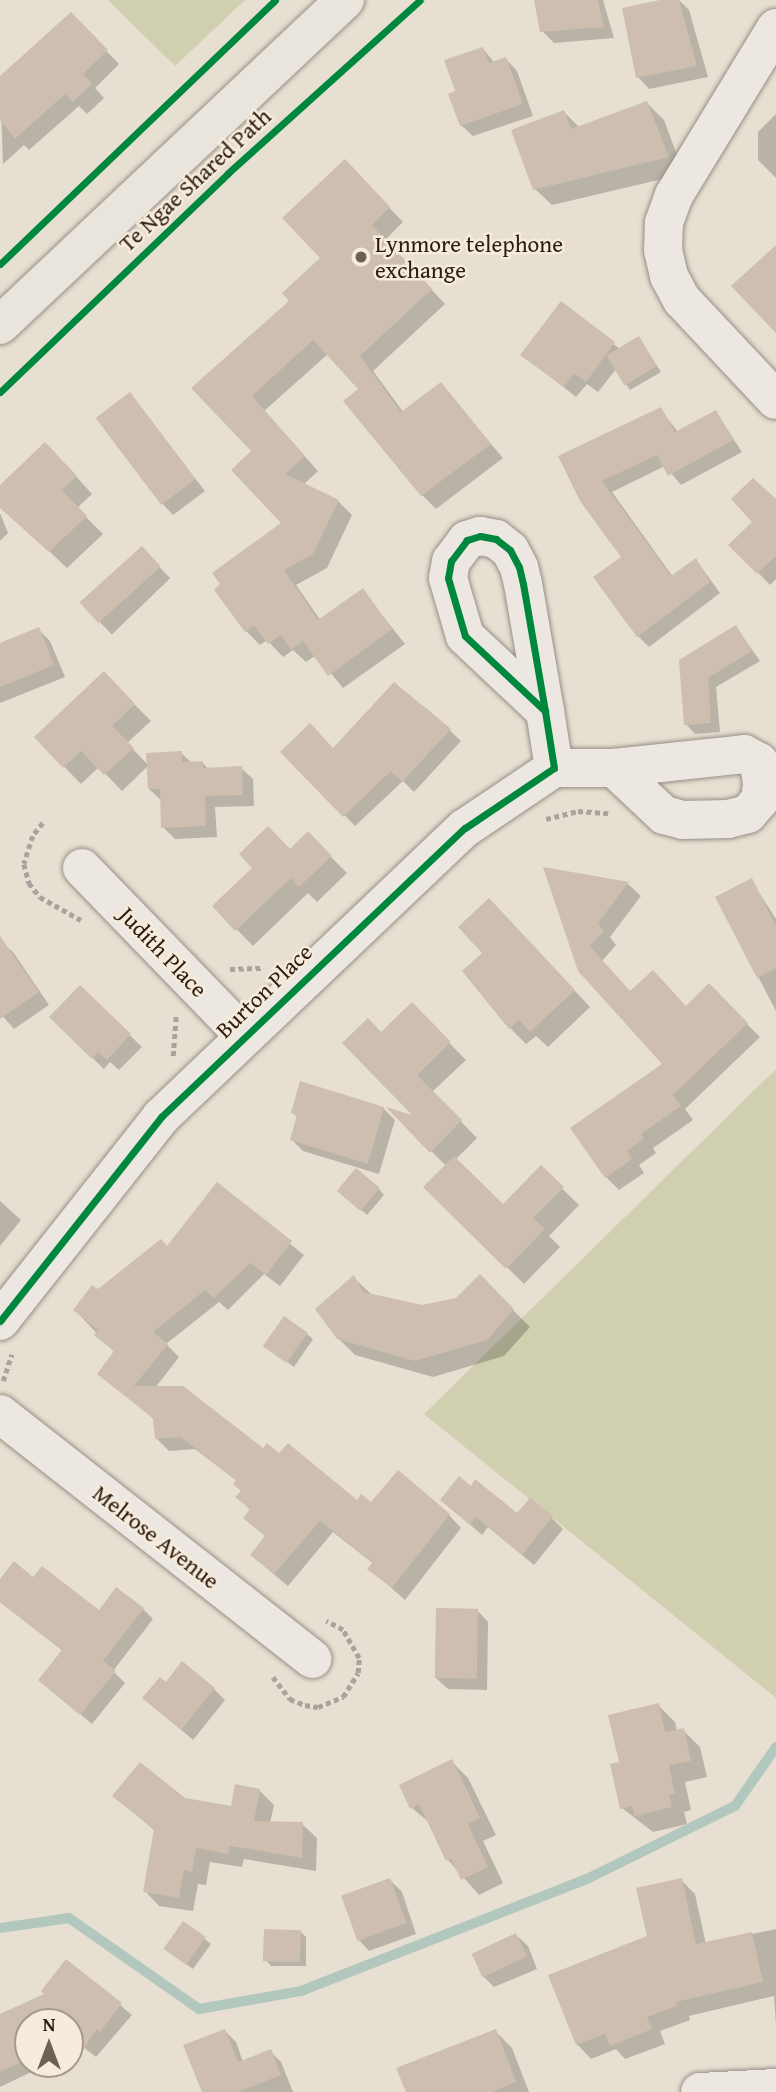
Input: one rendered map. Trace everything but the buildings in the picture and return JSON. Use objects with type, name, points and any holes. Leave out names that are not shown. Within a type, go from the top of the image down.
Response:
[{"type":"highway","points":[[0,325],[345,0]]},
{"type":"street","points":[[776,28],[674,195],[664,223],[663,250],[669,276],[682,300],[776,400]]},
{"type":"street","points":[[545,711],[554,768],[614,768]]},
{"type":"street","name":"Burton Place","points":[[7,1335],[161,1117],[465,828],[554,768]]},
{"type":"street","name":"Judith Place","points":[[82,868],[245,1036]]},
{"type":"street","name":"Melrose Avenue","points":[[1,1396],[312,1659]]},
{"type":"street","points":[[700,2092],[776,2088]]},
{"type":"path","points":[[533,824],[578,811],[613,814]]},
{"type":"path","points":[[1,1396],[7,1335]]},
{"type":"green space","points":[[108,0],[245,0],[175,66]]},
{"type":"green space","points":[[776,1069],[776,1698],[424,1414]]},
{"type":"waterway","points":[[0,1928],[69,1918],[199,2009],[301,1991],[589,1878],[735,1806],[776,1747]]},
{"type":"cycle path","points":[[0,264],[275,0]]},
{"type":"cycle path","name":"Te Ngae Shared Path","points":[[0,392],[228,173],[420,0]]},
{"type":"cycle path","points":[[0,1321],[161,1117],[465,828],[554,768],[545,711],[523,584],[519,567],[510,550],[496,539],[480,536],[467,540],[451,561],[448,578],[465,636],[545,711]]},
{"type":"place","name":"Lynmore telephone exchange","points":[[361,257]]}]
